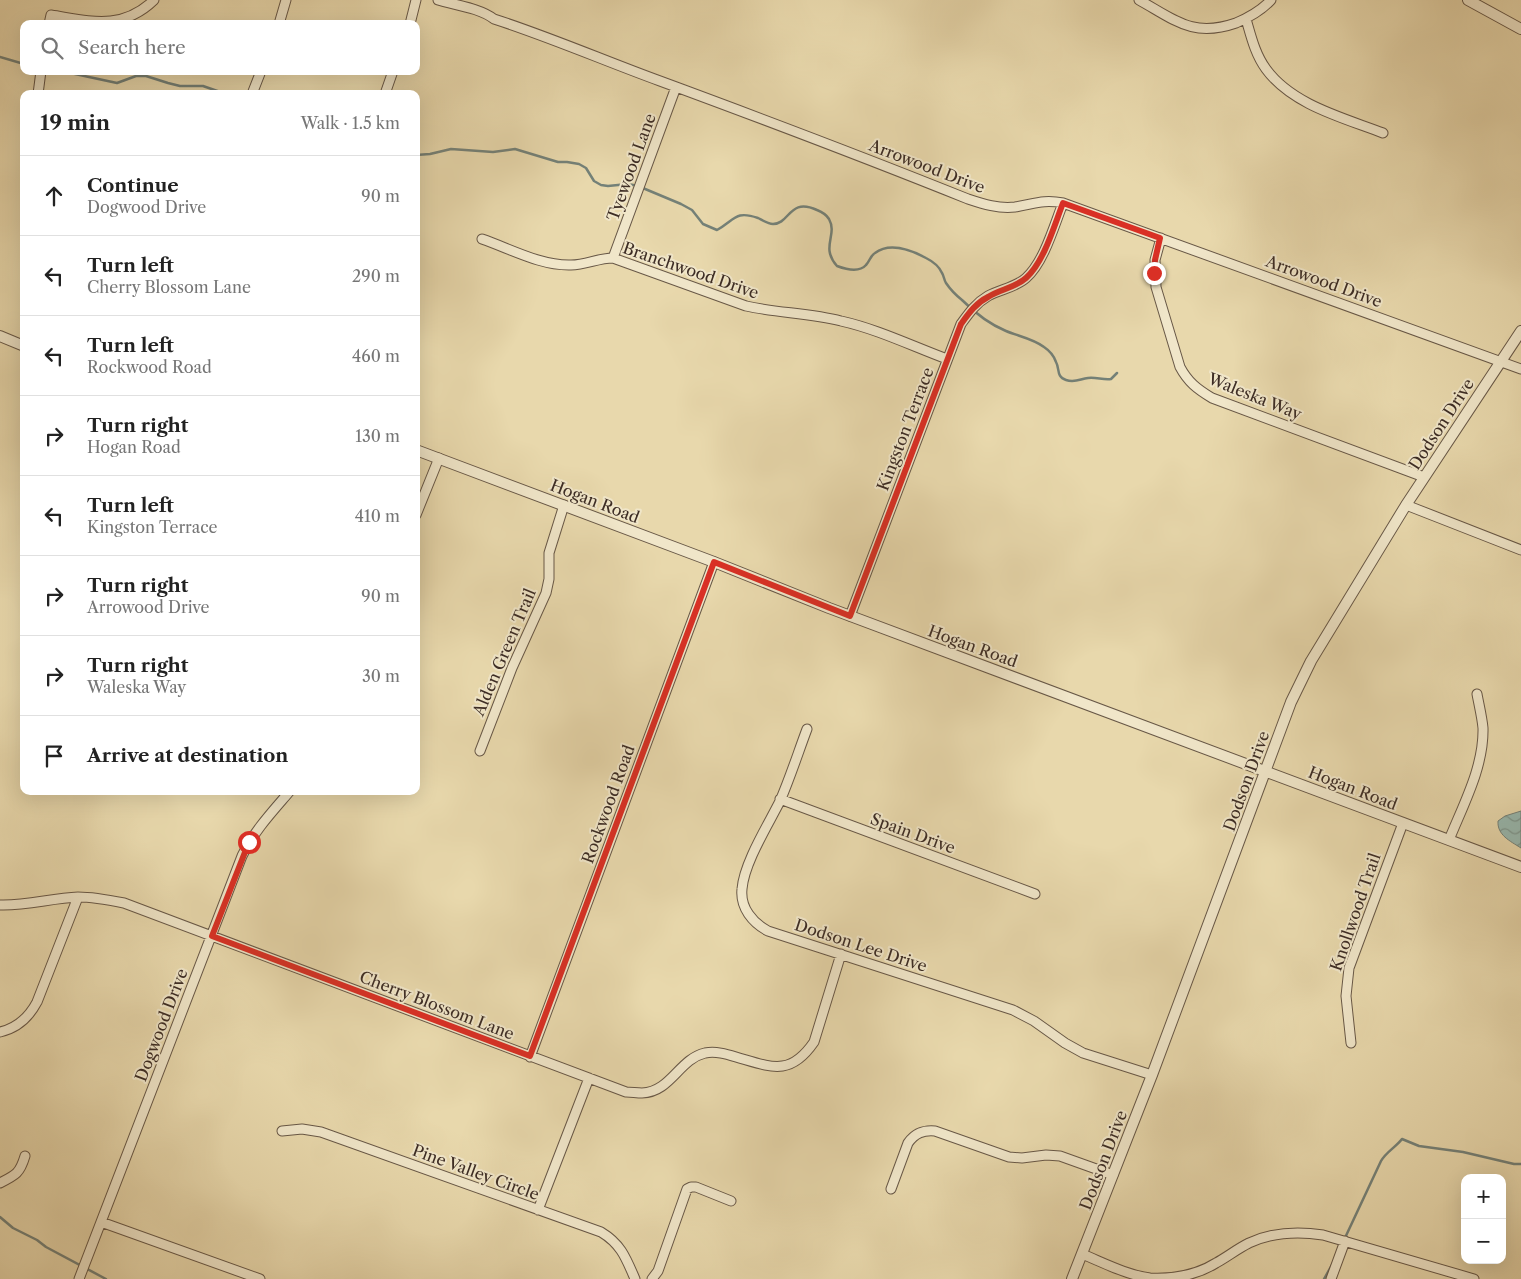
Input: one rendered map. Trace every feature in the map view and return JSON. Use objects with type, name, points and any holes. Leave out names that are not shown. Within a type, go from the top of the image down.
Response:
[{"type":"street","points":[[120,20],[137,14],[154,0]]},
{"type":"street","points":[[279,20],[286,0]]},
{"type":"street","points":[[411,20],[416,0]]},
{"type":"street","name":"Arrowood Drive","points":[[438,0],[489,16],[494,20],[524,29],[823,141],[968,199],[990,206],[1013,207],[1049,200],[1063,203],[1521,369]]},
{"type":"street","points":[[1139,0],[1181,23],[1197,28],[1220,28],[1246,19],[1261,10],[1271,0]]},
{"type":"street","points":[[1468,0],[1521,28]]},
{"type":"street","points":[[49,20],[50,15],[83,20]]},
{"type":"street","points":[[1246,19],[1260,59],[1265,68],[1284,88],[1305,102],[1383,134]]},
{"type":"street","points":[[39,90],[41,75]]},
{"type":"street","points":[[254,90],[259,75]]},
{"type":"street","points":[[386,90],[391,75]]},
{"type":"street","name":"Tyewood Lane","points":[[613,258],[676,87]]},
{"type":"street","name":"Kingston Terrace","points":[[850,616],[961,324],[971,309],[988,296],[1019,284],[1034,270],[1041,258],[1063,203]]},
{"type":"street","name":"Branchwood Drive","points":[[482,238],[542,262],[556,265],[574,265],[601,258],[613,258],[746,306],[767,311],[818,316],[842,321],[947,359]]},
{"type":"street","name":"Waleska Way","points":[[1160,238],[1155,260],[1156,286],[1180,367],[1186,378],[1195,388],[1212,398],[1424,477]]},
{"type":"street","name":"Dodson Drive","points":[[1072,1279],[1152,1076],[1291,702],[1310,660],[1406,505],[1521,331]]},
{"type":"street","points":[[0,336],[20,344]]},
{"type":"street","name":"Hogan Road","points":[[420,451],[714,562],[850,616],[1521,867]]},
{"type":"street","points":[[420,505],[438,458]]},
{"type":"street","name":"Alden Green Trail","points":[[480,751],[512,668],[546,593],[549,579],[549,553],[564,505]]},
{"type":"street","points":[[1406,505],[1521,550]]},
{"type":"street","name":"Rockwood Road","points":[[530,1056],[714,562]]},
{"type":"street","points":[[1449,840],[1477,769],[1481,753],[1483,727],[1477,694]]},
{"type":"street","name":"Dodson Lee Drive","points":[[807,729],[780,799],[756,847],[744,879],[742,890],[744,905],[751,919],[768,931],[1013,1010],[1034,1020],[1065,1043],[1083,1053],[1152,1076]]},
{"type":"street","name":"Dogwood Drive","points":[[79,1279],[249,842],[261,824],[286,795]]},
{"type":"street","name":"Spain Drive","points":[[780,799],[1035,894]]},
{"type":"street","name":"Knollwood Trail","points":[[1352,1043],[1346,996],[1349,968],[1402,823]]},
{"type":"street","points":[[0,1032],[20,1024],[31,1013],[78,897]]},
{"type":"street","name":"Cherry Blossom Lane","points":[[0,905],[78,897],[124,903],[626,1092],[642,1093],[663,1087],[687,1062],[706,1053],[724,1053],[770,1067],[794,1063],[805,1054],[814,1042],[842,954]]},
{"type":"street","points":[[538,1210],[588,1078]]},
{"type":"street","name":"Pine Valley Circle","points":[[282,1131],[302,1129],[321,1132],[601,1232],[612,1238],[622,1251],[635,1279]]},
{"type":"street","points":[[891,1189],[908,1143],[919,1132],[927,1130],[935,1131],[1008,1157],[1022,1158],[1046,1154],[1060,1156],[1113,1175]]},
{"type":"street","points":[[0,1183],[15,1175],[21,1169],[25,1156]]},
{"type":"street","points":[[652,1279],[658,1271],[687,1189],[696,1187],[731,1201]]},
{"type":"street","points":[[101,1222],[260,1279]]},
{"type":"street","points":[[1082,1254],[1126,1272],[1150,1278],[1182,1277],[1202,1271],[1248,1244],[1275,1234],[1308,1232],[1474,1279]]},
{"type":"street","points":[[1331,1279],[1345,1241]]},
{"type":"water","points":[[1521,811],[1521,848],[1502,834],[1498,821],[1505,816]]},
{"type":"waterway","points":[[0,57],[20,63]]},
{"type":"waterway","points":[[80,75],[117,83],[136,76],[146,76],[180,86],[203,86],[214,90]]},
{"type":"waterway","points":[[420,155],[451,149],[493,152],[515,149],[558,162],[579,164],[586,168],[594,181],[601,185],[628,184],[638,186],[692,210],[703,224],[717,230],[736,217],[744,215],[758,218],[767,223],[779,223],[795,209],[808,207],[822,212],[829,219],[832,230],[829,247],[830,253],[837,266],[848,269],[860,269],[866,265],[873,254],[887,248],[900,248],[914,252],[933,262],[941,270],[946,283],[952,290],[983,318],[1011,333],[1036,342],[1048,350],[1052,354],[1059,375],[1063,379],[1072,381],[1091,378],[1111,379],[1117,373]]},
{"type":"waterway","points":[[1344,1240],[1381,1161],[1402,1139],[1419,1146],[1463,1152],[1521,1164]]},
{"type":"waterway","points":[[0,1217],[13,1228],[106,1279]]},
{"type":"waterway","points":[[1324,1279],[1333,1263]]},
{"type":"route","points":[[249,842],[212,936],[530,1056],[714,562],[850,616],[961,324],[971,309],[988,296],[1019,284],[1034,270],[1041,258],[1063,203],[1160,238],[1154,273]]}]
